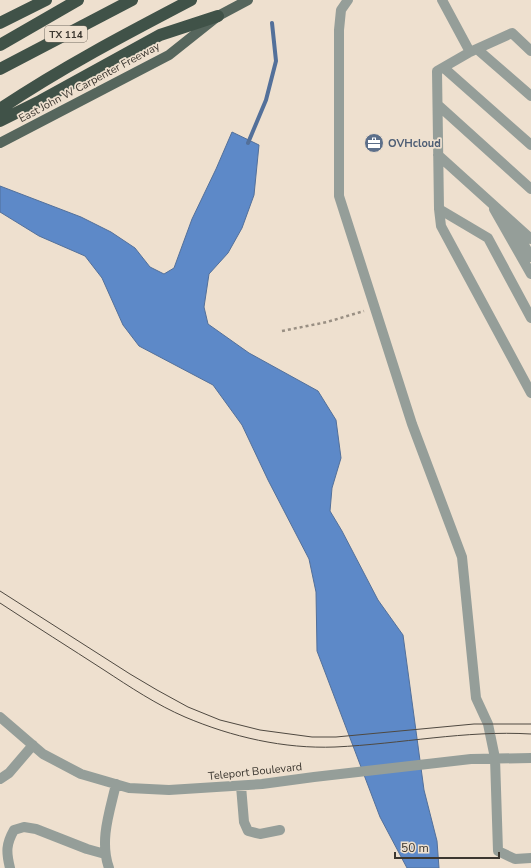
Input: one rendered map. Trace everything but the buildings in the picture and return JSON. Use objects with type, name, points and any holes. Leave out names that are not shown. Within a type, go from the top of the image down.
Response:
[{"type":"highway","points":[[0,23],[46,0]]},
{"type":"highway","points":[[0,45],[78,0]]},
{"type":"highway","name":"TX 114","points":[[0,69],[132,0]]},
{"type":"highway","points":[[0,109],[98,49],[191,0]]},
{"type":"highway","points":[[0,121],[40,101],[160,35],[218,16]]},
{"type":"main road","name":"East John W Carpenter Freeway","points":[[0,143],[169,55],[218,16],[248,0]]},
{"type":"street","points":[[348,0],[341,10],[339,30],[339,196],[412,424],[462,557],[476,698],[488,724],[495,758],[498,851],[515,859],[531,858]]},
{"type":"street","points":[[442,0],[474,51],[531,96]]},
{"type":"street","points":[[531,51],[512,34],[474,51],[437,71],[439,209],[441,226],[531,392]]},
{"type":"street","points":[[444,68],[531,145]]},
{"type":"street","points":[[438,105],[531,189]]},
{"type":"street","points":[[438,155],[531,239]]},
{"type":"street","points":[[490,202],[531,274]]},
{"type":"street","points":[[439,209],[488,238],[531,318]]},
{"type":"street","points":[[508,218],[531,257]]},
{"type":"street","name":"Teleport Boulevard","points":[[0,717],[43,754],[81,774],[129,788],[169,790],[241,786],[471,759],[531,758]]},
{"type":"street","points":[[0,779],[9,773],[33,745]]},
{"type":"street","points":[[109,868],[105,854],[105,830],[116,784]]},
{"type":"street","points":[[241,786],[244,822],[248,831],[260,834],[280,830]]},
{"type":"street","points":[[10,868],[6,853],[10,839],[14,830],[24,827],[36,829],[87,849],[105,854]]},
{"type":"path","points":[[282,331],[327,322],[374,308]]},
{"type":"water","points":[[232,132],[259,145],[254,195],[242,228],[228,253],[209,274],[204,307],[208,324],[249,353],[318,391],[336,420],[341,458],[332,488],[330,511],[378,600],[403,635],[424,790],[437,841],[439,868],[407,868],[380,817],[317,651],[316,592],[309,559],[268,480],[242,425],[213,385],[139,346],[123,325],[102,278],[85,256],[39,236],[0,212],[0,186],[81,217],[111,232],[135,248],[150,267],[164,274],[174,268],[192,219]]},
{"type":"waterway","points":[[248,143],[266,100],[276,61],[272,23]]},
{"type":"tram line","points":[[0,591],[157,690],[188,707],[220,720],[260,730],[312,737],[336,737],[474,724],[531,724]]},
{"type":"tram line","points":[[0,603],[154,701],[185,717],[240,736],[278,744],[335,747],[482,734],[531,734]]},
{"type":"place","name":"OVHcloud","points":[[374,143]]}]
